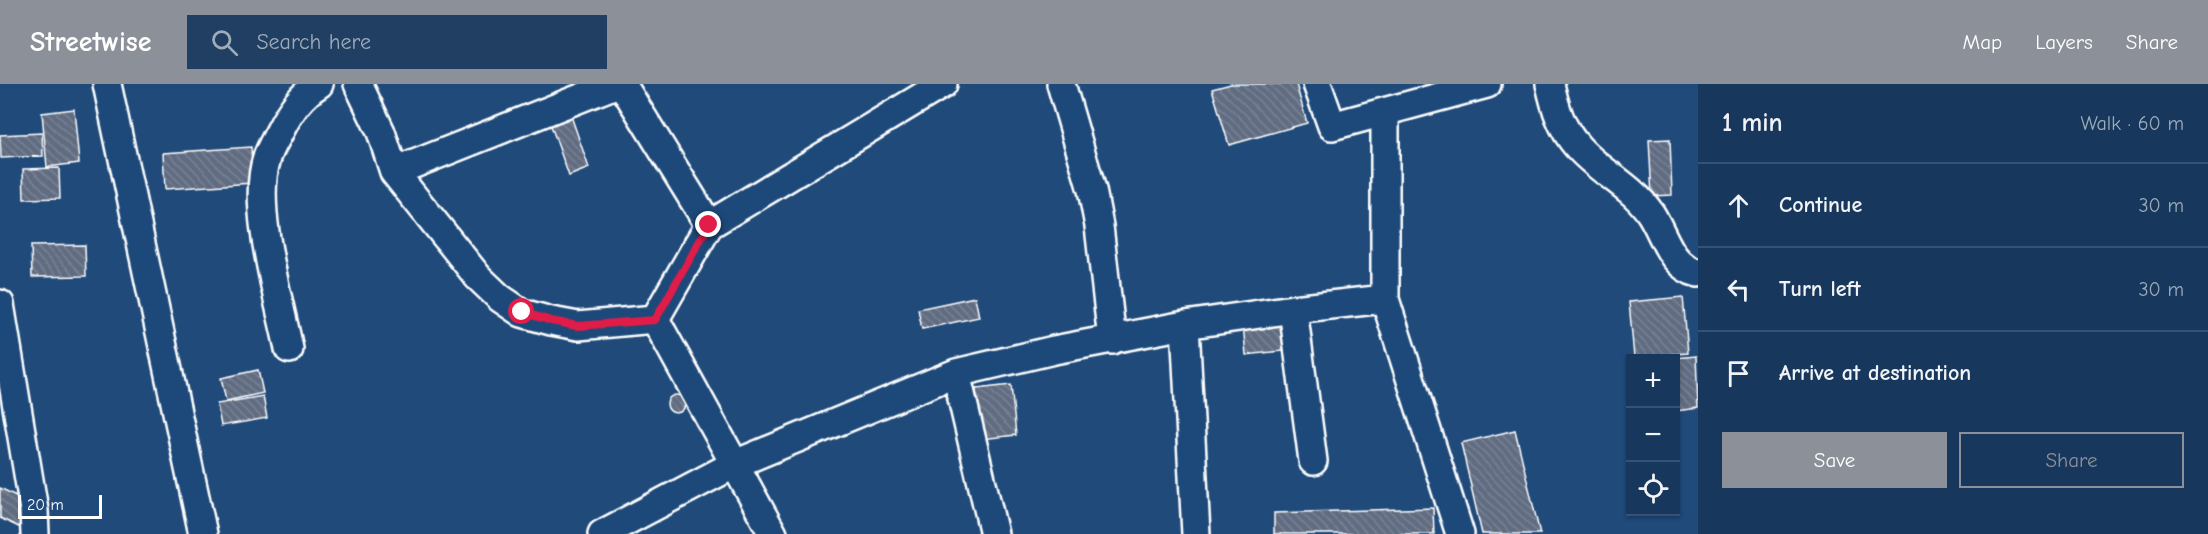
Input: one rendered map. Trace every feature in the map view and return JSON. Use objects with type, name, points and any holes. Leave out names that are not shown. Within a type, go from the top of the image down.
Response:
[{"type":"street","points":[[107,84],[203,534]]},
{"type":"street","points":[[289,349],[265,229],[262,197],[267,159],[290,112],[309,90],[319,84]]},
{"type":"street","points":[[358,84],[381,132],[394,172],[478,277],[500,298],[522,312],[578,326],[655,320]]},
{"type":"street","points":[[394,172],[616,84]]},
{"type":"street","points":[[622,84],[709,225]]},
{"type":"street","points":[[655,320],[709,225],[943,84]]},
{"type":"street","points":[[1061,84],[1092,190],[1099,226],[1112,340]]},
{"type":"street","points":[[1317,84],[1332,126],[1487,84]]},
{"type":"street","points":[[1550,84],[1556,111],[1578,147],[1642,201],[1677,262],[1689,271],[1698,273]]},
{"type":"street","points":[[1385,112],[1385,299],[1460,534]]},
{"type":"street","points":[[602,534],[735,464],[956,373],[1054,350],[1185,325],[1293,309],[1385,299]]},
{"type":"street","points":[[0,304],[34,510],[35,534]]},
{"type":"street","points":[[1293,309],[1313,461]]},
{"type":"street","points":[[655,320],[773,534]]},
{"type":"street","points":[[1185,325],[1196,534]]},
{"type":"street","points":[[956,373],[994,534]]},
{"type":"building","points":[[1231,84],[1296,84],[1307,123],[1229,145],[1212,89]]},
{"type":"building","points":[[74,109],[79,163],[47,167],[42,113]]},
{"type":"building","points":[[570,113],[589,168],[569,176],[549,120]]},
{"type":"building","points":[[42,133],[43,156],[1,158],[0,135]]},
{"type":"building","points":[[1670,139],[1672,195],[1652,196],[1649,140]]},
{"type":"building","points":[[251,147],[253,183],[165,189],[163,153]]},
{"type":"building","points":[[59,168],[60,198],[24,199],[23,169]]},
{"type":"building","points":[[85,245],[86,276],[32,277],[31,246]]},
{"type":"building","points":[[975,297],[979,317],[922,329],[918,309]]},
{"type":"building","points":[[1683,297],[1688,353],[1634,354],[1629,302]]},
{"type":"building","points":[[1288,320],[1291,350],[1246,355],[1243,325]]},
{"type":"building","points":[[1696,356],[1698,408],[1680,410],[1680,358]]},
{"type":"building","points":[[258,370],[263,393],[226,401],[221,378]]},
{"type":"building","points":[[1011,385],[1016,435],[981,439],[976,389]]},
{"type":"building","points":[[676,395],[683,397],[685,404],[683,411],[676,413],[669,411],[667,404],[669,397]]},
{"type":"building","points":[[263,396],[267,418],[221,426],[217,404]]},
{"type":"building","points":[[1515,430],[1540,534],[1482,534],[1461,443]]},
{"type":"building","points":[[0,488],[24,500],[21,528],[0,518]]},
{"type":"building","points":[[1433,508],[1434,534],[1274,534],[1274,513]]},
{"type":"route","points":[[522,312],[578,326],[655,320],[709,225]]}]
